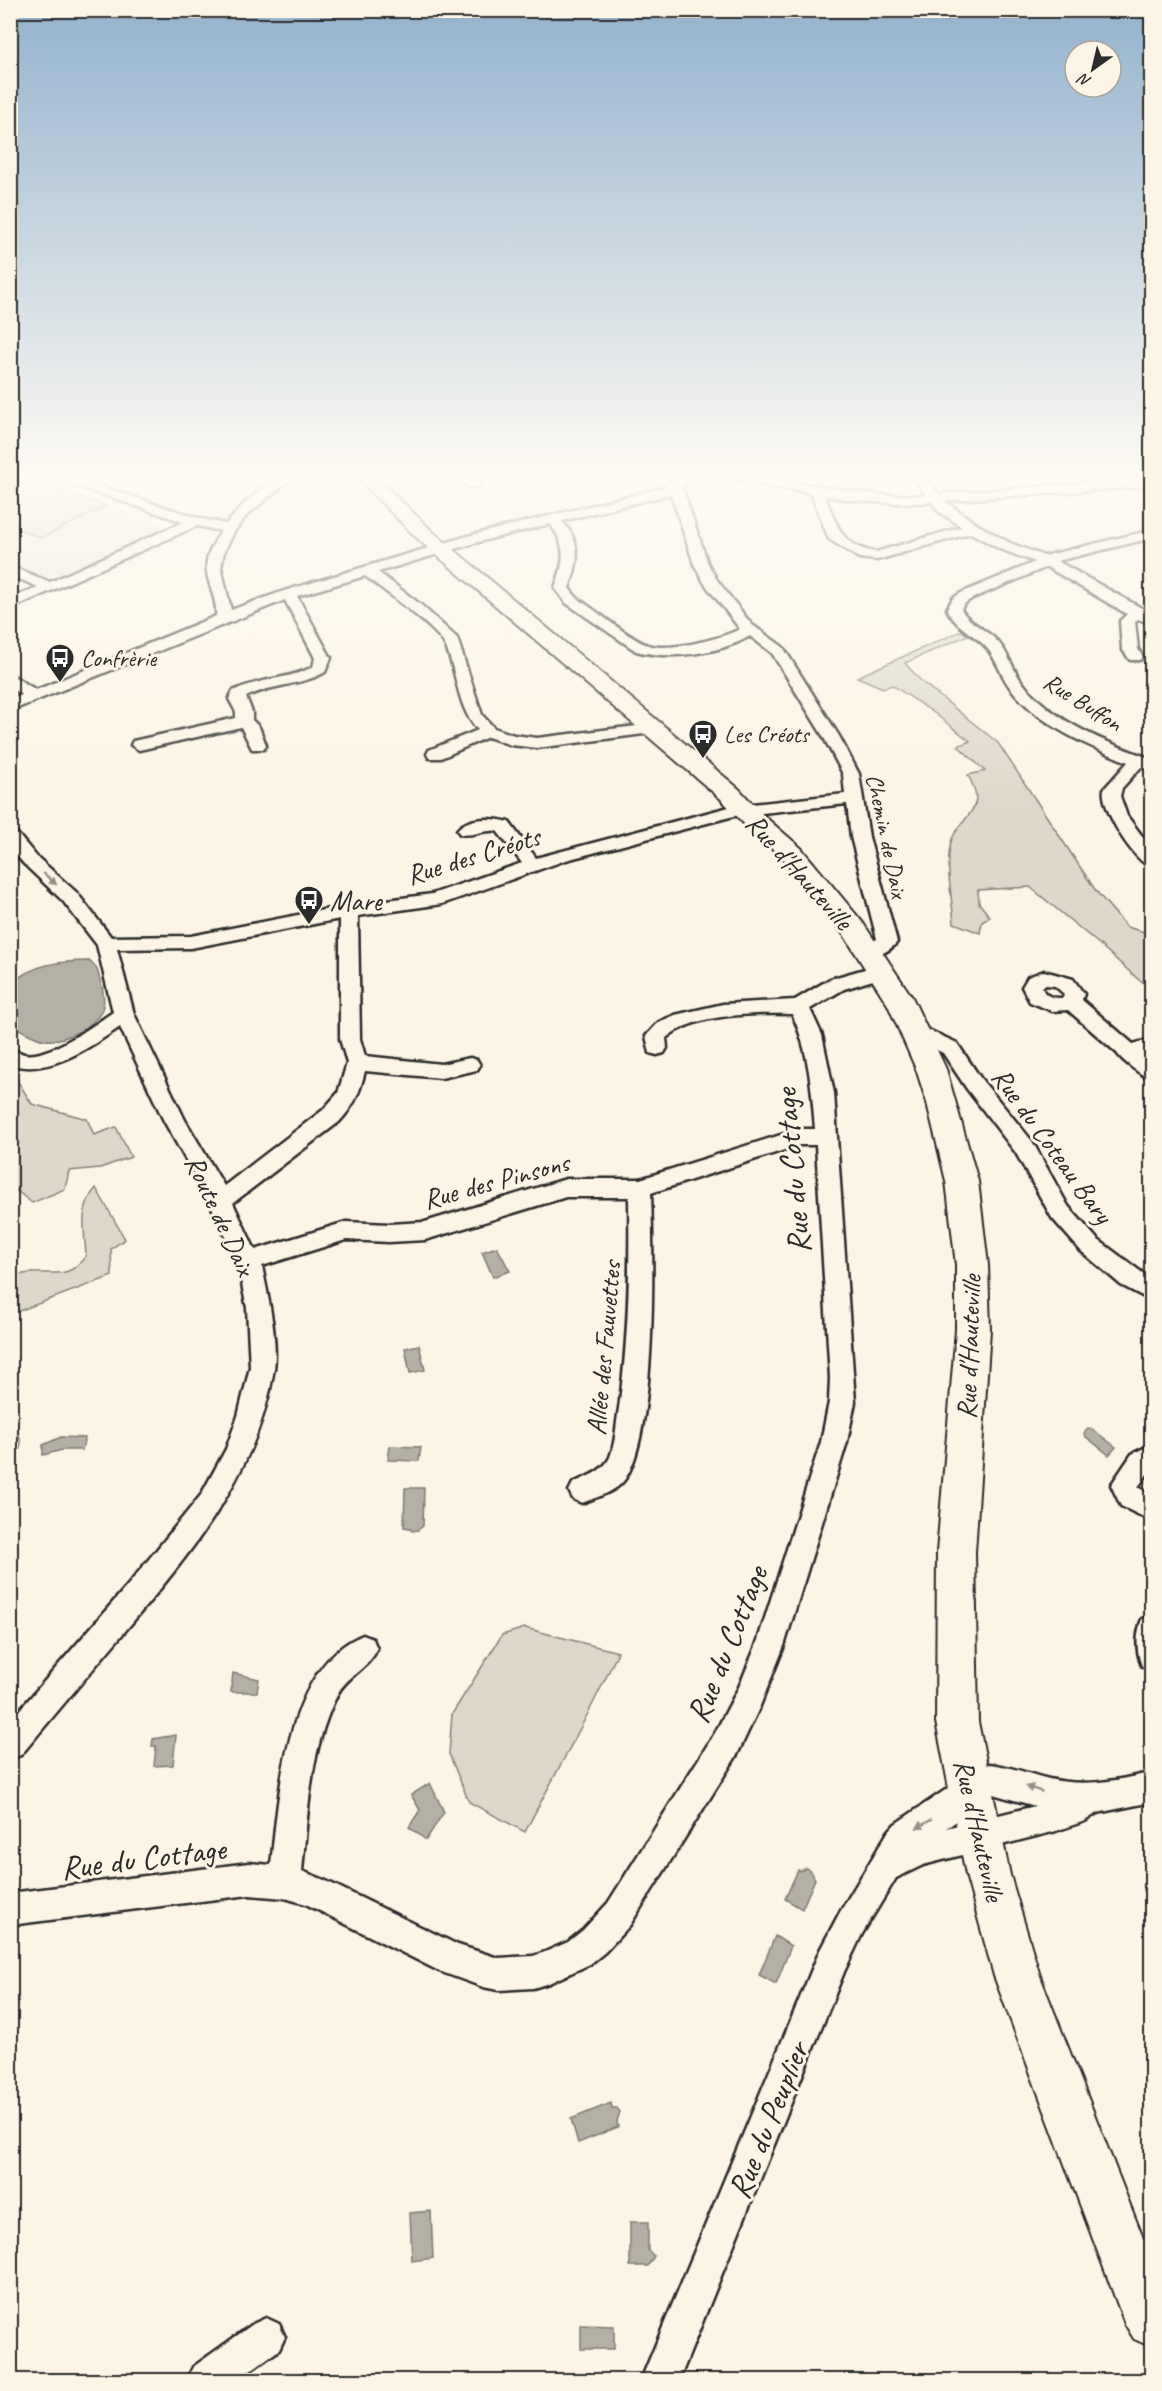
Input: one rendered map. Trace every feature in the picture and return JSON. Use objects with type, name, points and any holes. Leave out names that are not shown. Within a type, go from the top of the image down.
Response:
[{"type":"street","points":[[45,585],[51,587]]},
{"type":"street","points":[[10,605],[56,585]]},
{"type":"street","points":[[219,585],[225,609],[223,620]]},
{"type":"street","points":[[10,706],[289,594],[320,585]]},
{"type":"street","points":[[386,585],[452,640],[474,716],[488,731],[511,740],[537,744],[653,729]]},
{"type":"street","name":"Rue d'Hauteville","points":[[483,585],[730,794],[792,853],[854,929],[875,961],[902,1004],[931,1069],[962,1181],[972,1265],[973,1330],[956,1552],[957,1722],[988,1875],[1017,1976],[1143,2306],[1152,2321]]},
{"type":"street","points":[[563,585],[562,588],[571,600],[641,648],[652,651],[729,640],[748,630]]},
{"type":"street","name":"Chemin de Daix","points":[[713,585],[748,630],[763,637],[778,650],[849,770],[860,837],[887,942],[875,961]]},
{"type":"street","name":"Rue Buffon","points":[[995,585],[962,598],[954,607],[956,614],[994,647],[1018,687],[1034,704],[1103,746],[1145,762]]},
{"type":"street","points":[[1089,585],[1152,620]]},
{"type":"street","points":[[258,745],[251,727],[244,721],[244,712],[237,699],[239,694],[270,682],[310,674],[320,669],[323,663],[289,594]]},
{"type":"street","points":[[1135,657],[1130,648],[1127,621],[1131,610],[1139,602],[1152,603]]},
{"type":"street","points":[[10,679],[34,696]]},
{"type":"street","points":[[139,745],[244,721]]},
{"type":"street","points":[[435,754],[488,731]]},
{"type":"street","points":[[1145,762],[1113,790],[1111,798],[1114,810],[1152,862]]},
{"type":"street","name":"Rue des Créots","points":[[106,944],[134,941],[191,942],[349,911],[435,900],[617,840],[744,809],[853,798]]},
{"type":"street","points":[[466,830],[485,824],[503,826],[533,866]]},
{"type":"street","points":[[10,836],[30,860],[70,897],[106,944]]},
{"type":"street","points":[[10,866],[30,860]]},
{"type":"street","points":[[220,1200],[248,1181],[337,1110],[349,1093],[357,1064],[350,1039],[349,911]]},
{"type":"street","name":"Route de Daix","points":[[10,1744],[210,1503],[228,1472],[251,1416],[262,1367],[259,1308],[249,1261],[220,1200],[175,1121],[124,1014],[106,944]]},
{"type":"street","points":[[657,1048],[656,1036],[667,1026],[718,1011],[775,1006],[799,1007],[875,961]]},
{"type":"street","points":[[1071,1002],[1127,1053],[1152,1072]]},
{"type":"street","name":"Rue du Cottage","points":[[10,1909],[71,1904],[249,1879],[285,1882],[311,1890],[451,1959],[498,1974],[533,1972],[563,1961],[594,1941],[619,1914],[726,1744],[750,1696],[771,1646],[834,1442],[842,1402],[823,1094],[812,1035],[799,1007]]},
{"type":"street","points":[[10,1056],[25,1062],[42,1060],[78,1042],[124,1014]]},
{"type":"street","name":"Rue du Coteau Bary","points":[[913,1029],[950,1048],[974,1084],[1024,1147],[1060,1212],[1089,1245],[1129,1278],[1152,1292]]},
{"type":"street","points":[[1127,1053],[1152,1046]]},
{"type":"street","points":[[357,1064],[441,1071],[470,1065]]},
{"type":"street","name":"Rue des Pinsons","points":[[249,1261],[355,1229],[389,1233],[425,1231],[566,1188],[640,1188],[800,1137],[827,1137]]},
{"type":"street","name":"Allée des Fauvettes","points":[[582,1491],[605,1481],[615,1472],[622,1460],[627,1440],[635,1381],[641,1244],[642,1199],[640,1188]]},
{"type":"street","points":[[1152,1463],[1144,1460],[1141,1462],[1124,1485],[1125,1491],[1131,1498],[1152,1509]]},
{"type":"street","points":[[1152,1629],[1152,1656]]},
{"type":"street","points":[[285,1882],[297,1782],[312,1713],[330,1679],[363,1649]]},
{"type":"street","name":"Rue du Peuplier","points":[[660,2380],[832,1962],[856,1914],[906,1835],[989,1779],[1000,1779],[1056,1796],[1091,1799]]},
{"type":"street","points":[[886,1866],[920,1850],[960,1842],[979,1834],[1056,1816],[1074,1810],[1091,1799],[1129,1794],[1152,1787]]},
{"type":"street","points":[[206,2380],[266,2337]]},
{"type":"shaded area","points":[[961,631],[968,635],[905,663],[921,681],[998,743],[1096,891],[1127,927],[1144,932],[1151,939],[1151,985],[1139,980],[1030,887],[978,890],[979,903],[990,917],[982,922],[980,933],[954,923],[949,851],[953,836],[975,803],[975,792],[968,775],[985,771],[958,746],[970,741],[934,713],[892,685],[883,688],[857,677]]},
{"type":"shaded area","points":[[89,961],[96,969],[103,992],[103,1009],[97,1018],[76,1033],[60,1039],[45,1040],[19,1029],[11,1009],[11,984],[28,972],[47,965]]},
{"type":"shaded area","points":[[10,1069],[32,1104],[87,1119],[94,1135],[116,1127],[131,1157],[100,1168],[69,1171],[65,1189],[32,1203],[13,1188],[11,1189]]},
{"type":"shaded area","points":[[96,1188],[125,1239],[111,1249],[112,1276],[11,1314],[11,1276],[66,1272],[86,1256],[85,1212],[90,1196]]},
{"type":"shaded area","points":[[497,1247],[510,1271],[493,1277],[482,1252]]},
{"type":"shaded area","points":[[419,1345],[425,1370],[410,1373],[405,1348]]},
{"type":"shaded area","points":[[11,1416],[13,1416],[21,1442],[11,1489]]},
{"type":"shaded area","points":[[1092,1429],[1116,1447],[1109,1455],[1085,1436],[1084,1433]]},
{"type":"shaded area","points":[[61,1437],[85,1438],[82,1450],[62,1450],[43,1455],[43,1445]]},
{"type":"shaded area","points":[[390,1446],[421,1447],[419,1461],[388,1460]]},
{"type":"shaded area","points":[[405,1488],[424,1488],[423,1526],[418,1530],[412,1531],[404,1527]]},
{"type":"shaded area","points":[[525,1628],[618,1652],[525,1832],[469,1802],[449,1754],[452,1714],[502,1635]]},
{"type":"shaded area","points":[[233,1673],[259,1679],[257,1692],[231,1692]]},
{"type":"shaded area","points":[[176,1735],[173,1765],[154,1766],[156,1746],[152,1746],[153,1739]]},
{"type":"shaded area","points":[[430,1783],[444,1812],[426,1840],[409,1827],[420,1810],[411,1795]]},
{"type":"shaded area","points":[[806,1868],[815,1879],[802,1909],[785,1899],[798,1870]]},
{"type":"shaded area","points":[[775,1936],[791,1946],[776,1984],[759,1975]]},
{"type":"shaded area","points":[[611,2103],[612,2108],[617,2108],[620,2112],[618,2127],[578,2143],[571,2119]]},
{"type":"shaded area","points":[[431,2211],[433,2258],[412,2261],[410,2213]]},
{"type":"shaded area","points":[[630,2222],[648,2222],[648,2250],[654,2256],[648,2266],[630,2266]]},
{"type":"shaded area","points":[[581,2325],[614,2326],[614,2349],[581,2349]]},
{"type":"place","name":"Confrèrie","points":[[60,684]]},
{"type":"place","name":"Les Créots","points":[[703,760]]},
{"type":"place","name":"Mare","points":[[309,926]]}]
